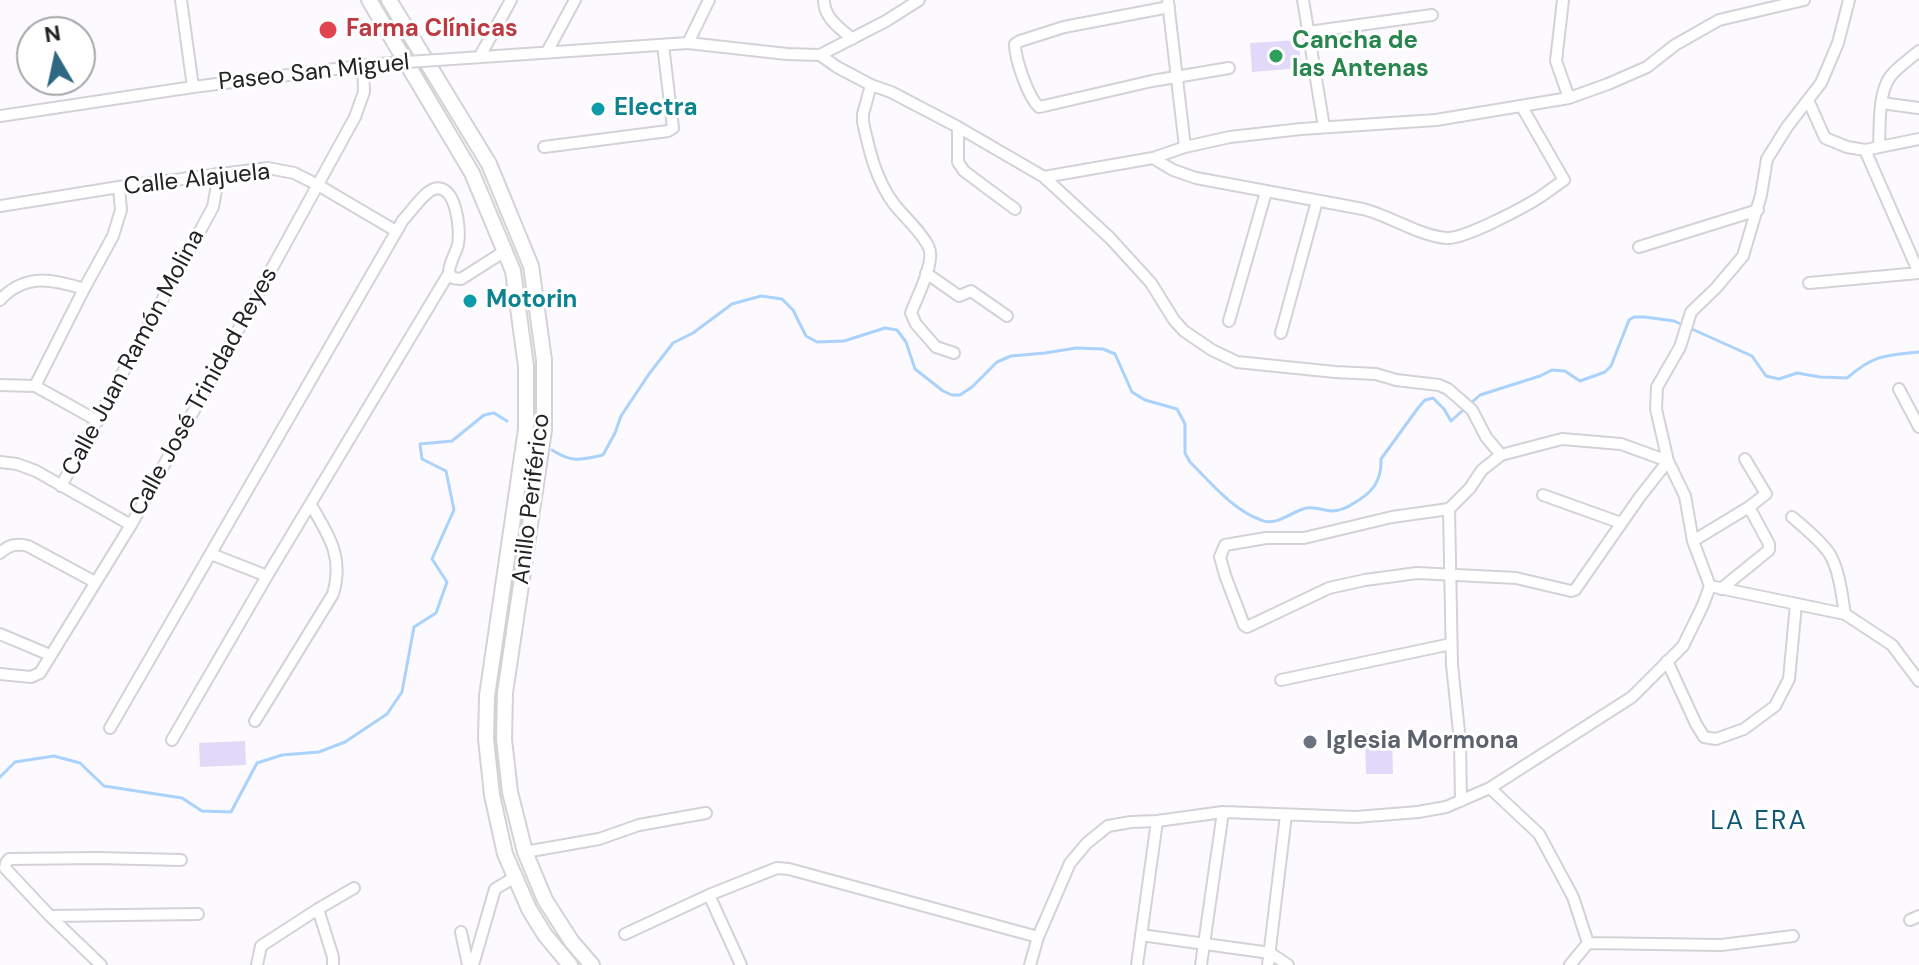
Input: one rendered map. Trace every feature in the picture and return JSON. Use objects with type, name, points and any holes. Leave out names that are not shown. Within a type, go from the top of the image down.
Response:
[{"type":"highway","name":"Anillo Periférico","points":[[369,0],[472,173],[513,271],[526,366],[526,429],[487,696],[486,739],[492,795],[505,854],[529,909],[545,935],[570,965]]},
{"type":"highway","name":"Anillo Periférico","points":[[389,0],[489,164],[531,266],[544,360],[544,430],[505,693],[504,739],[510,792],[525,852],[545,900],[572,942],[592,965]]},
{"type":"street","points":[[181,0],[193,87]]},
{"type":"street","points":[[480,56],[511,0]]},
{"type":"street","points":[[547,52],[575,0]]},
{"type":"street","points":[[688,43],[709,0]]},
{"type":"street","points":[[824,0],[827,16],[852,39]]},
{"type":"street","points":[[919,0],[820,55],[871,85],[958,127],[1044,177],[1110,238],[1151,283],[1184,331],[1212,350],[1237,362],[1376,374],[1396,380],[1439,385],[1472,410],[1486,437],[1501,455]]},
{"type":"street","points":[[1303,0],[1324,127]]},
{"type":"street","points":[[1563,0],[1556,61],[1569,98]]},
{"type":"street","points":[[1044,177],[1153,158],[1230,137],[1436,120],[1569,98],[1647,67],[1675,45],[1719,20],[1804,0]]},
{"type":"street","points":[[1715,588],[1693,541],[1685,496],[1668,461],[1656,409],[1657,387],[1680,347],[1691,312],[1743,256],[1758,210],[1767,159],[1821,83],[1838,43],[1849,0]]},
{"type":"street","points":[[1185,147],[1177,76],[1168,4],[1064,27],[1015,44],[1033,101],[1039,107],[1177,76],[1229,68]]},
{"type":"street","points":[[1308,32],[1432,15]]},
{"type":"street","name":"Paseo San Miguel","points":[[0,116],[193,87],[377,64],[480,56],[688,43],[820,55]]},
{"type":"street","points":[[544,147],[673,128],[663,45]]},
{"type":"street","points":[[1879,147],[1884,88],[1889,77],[1916,57]]},
{"type":"street","name":"Calle José Trinidad Reyes","points":[[0,674],[31,677],[40,673],[131,525],[355,117],[364,92],[363,66]]},
{"type":"street","points":[[871,85],[863,122],[874,166],[893,203],[930,248],[930,264],[911,313],[916,324],[936,347],[954,353]]},
{"type":"street","points":[[1808,100],[1825,138],[1847,147],[1865,150],[1919,139]]},
{"type":"street","points":[[1882,103],[1918,108]]},
{"type":"street","points":[[1153,158],[1173,170],[1196,178],[1381,214],[1413,229],[1448,239],[1470,233],[1541,197],[1564,180],[1522,107]]},
{"type":"street","points":[[958,127],[958,162],[964,171],[1015,209]]},
{"type":"street","points":[[1809,283],[1919,273],[1865,150]]},
{"type":"street","name":"Calle Alajuela","points":[[0,206],[268,168],[294,173],[396,231]]},
{"type":"street","name":"Calle Juan Ramón Molina","points":[[61,486],[213,207],[216,174]]},
{"type":"street","points":[[35,386],[113,236],[121,210],[119,187]]},
{"type":"street","points":[[110,728],[396,231],[428,192],[434,189],[447,191],[452,198],[459,234],[449,273],[172,740]]},
{"type":"street","points":[[1229,321],[1266,192]]},
{"type":"street","points":[[1281,333],[1317,201]]},
{"type":"street","points":[[1639,247],[1758,210]]},
{"type":"street","points":[[449,273],[453,278],[468,277],[505,251]]},
{"type":"street","points":[[926,273],[959,296],[971,291],[1007,316]]},
{"type":"street","points":[[0,300],[8,291],[34,281],[60,282],[84,289]]},
{"type":"street","points":[[0,385],[35,386],[98,421]]},
{"type":"street","points":[[1899,389],[1919,427]]},
{"type":"street","points":[[1562,439],[1621,444],[1668,461],[1575,590],[1571,591],[1516,578],[1417,573],[1329,588],[1247,627],[1220,557],[1225,545],[1266,538],[1304,538],[1392,517],[1449,509],[1470,488],[1482,470],[1501,455],[1562,439]]},
{"type":"street","points":[[1693,541],[1766,494],[1745,459]]},
{"type":"street","name":"Calle Juan Ramón Molina","points":[[0,462],[36,471],[131,525]]},
{"type":"street","points":[[1543,495],[1621,523]]},
{"type":"street","points":[[255,721],[333,594],[337,580],[338,567],[330,538],[311,505]]},
{"type":"street","points":[[1030,965],[1038,937],[1070,863],[1087,843],[1108,826],[1223,812],[1356,817],[1418,812],[1446,807],[1490,788],[1632,697],[1683,646],[1715,588],[1769,550],[1769,544],[1749,507]]},
{"type":"street","points":[[1449,509],[1451,644],[1460,741],[1461,801]]},
{"type":"street","points":[[1792,517],[1831,556],[1841,586],[1845,614]]},
{"type":"street","points":[[0,553],[12,545],[28,546],[95,582]]},
{"type":"street","points":[[211,554],[267,576]]},
{"type":"street","points":[[1715,588],[1845,614],[1892,645],[1919,681]]},
{"type":"street","points":[[1667,661],[1704,737],[1716,739],[1744,729],[1775,706],[1789,679],[1796,604]]},
{"type":"street","points":[[0,634],[50,655]]},
{"type":"street","points":[[1281,680],[1451,644]]},
{"type":"street","points":[[1490,788],[1539,834],[1573,897],[1588,943]]},
{"type":"street","points":[[1201,965],[1223,812]]},
{"type":"street","points":[[525,852],[599,839],[639,825],[706,813]]},
{"type":"street","points":[[1269,959],[1286,815]]},
{"type":"street","points":[[1137,965],[1157,821]]},
{"type":"street","points":[[101,965],[5,868],[9,859],[181,860]]},
{"type":"street","points":[[625,934],[777,868],[1038,937]]},
{"type":"street","points":[[471,965],[495,889],[515,877]]},
{"type":"street","points":[[257,965],[261,946],[354,888]]},
{"type":"street","points":[[709,895],[741,965]]},
{"type":"street","points":[[318,909],[333,965]]},
{"type":"street","points":[[50,916],[198,914]]},
{"type":"street","points":[[461,932],[471,965]]},
{"type":"street","points":[[1141,935],[1204,945],[1288,965]]},
{"type":"street","points":[[1588,943],[1721,945],[1793,936]]},
{"type":"street","points":[[1570,965],[1588,943]]},
{"type":"shaded area","name":"Cancha de las Antenas","points":[[1299,40],[1301,68],[1252,72],[1250,43]]},
{"type":"shaded area","points":[[1365,733],[1392,733],[1393,774],[1366,774]]},
{"type":"shaded area","points":[[245,741],[246,765],[200,767],[199,743]]},
{"type":"waterway","points":[[552,450],[577,459],[603,455],[621,416],[673,343],[693,333],[732,304],[761,296],[782,299],[793,310],[806,336],[817,342],[844,341],[885,328],[897,330],[906,342],[915,369],[952,395],[960,395],[997,362],[1011,356],[1076,348],[1103,349],[1115,354],[1132,392],[1145,400],[1177,409],[1185,424],[1185,453],[1190,462],[1232,503],[1267,522],[1307,508],[1340,510],[1366,495],[1378,480],[1381,459],[1425,400],[1433,398],[1451,421],[1480,395],[1552,370],[1565,371],[1580,381],[1605,372],[1611,366],[1629,320],[1634,317],[1674,321],[1752,356],[1766,376],[1779,379],[1797,373],[1847,378],[1880,358],[1919,352]]},
{"type":"waterway","points":[[0,777],[15,762],[54,756],[80,763],[104,786],[182,798],[202,811],[231,812],[257,763],[282,755],[319,752],[345,742],[387,714],[402,692],[414,627],[436,613],[447,582],[432,559],[454,510],[446,471],[422,459],[420,444],[452,441],[484,415],[494,413],[507,421]]},
{"type":"place","name":"Farma Clínicas","points":[[328,30]]},
{"type":"place","name":"Cancha de las Antenas","points":[[1276,56]]},
{"type":"place","name":"Electra","points":[[598,109]]},
{"type":"place","name":"Motorin","points":[[470,301]]},
{"type":"place","name":"Iglesia Mormona","points":[[1310,742]]},
{"type":"district","name":"LA ERA","points":[[1759,822]]}]
